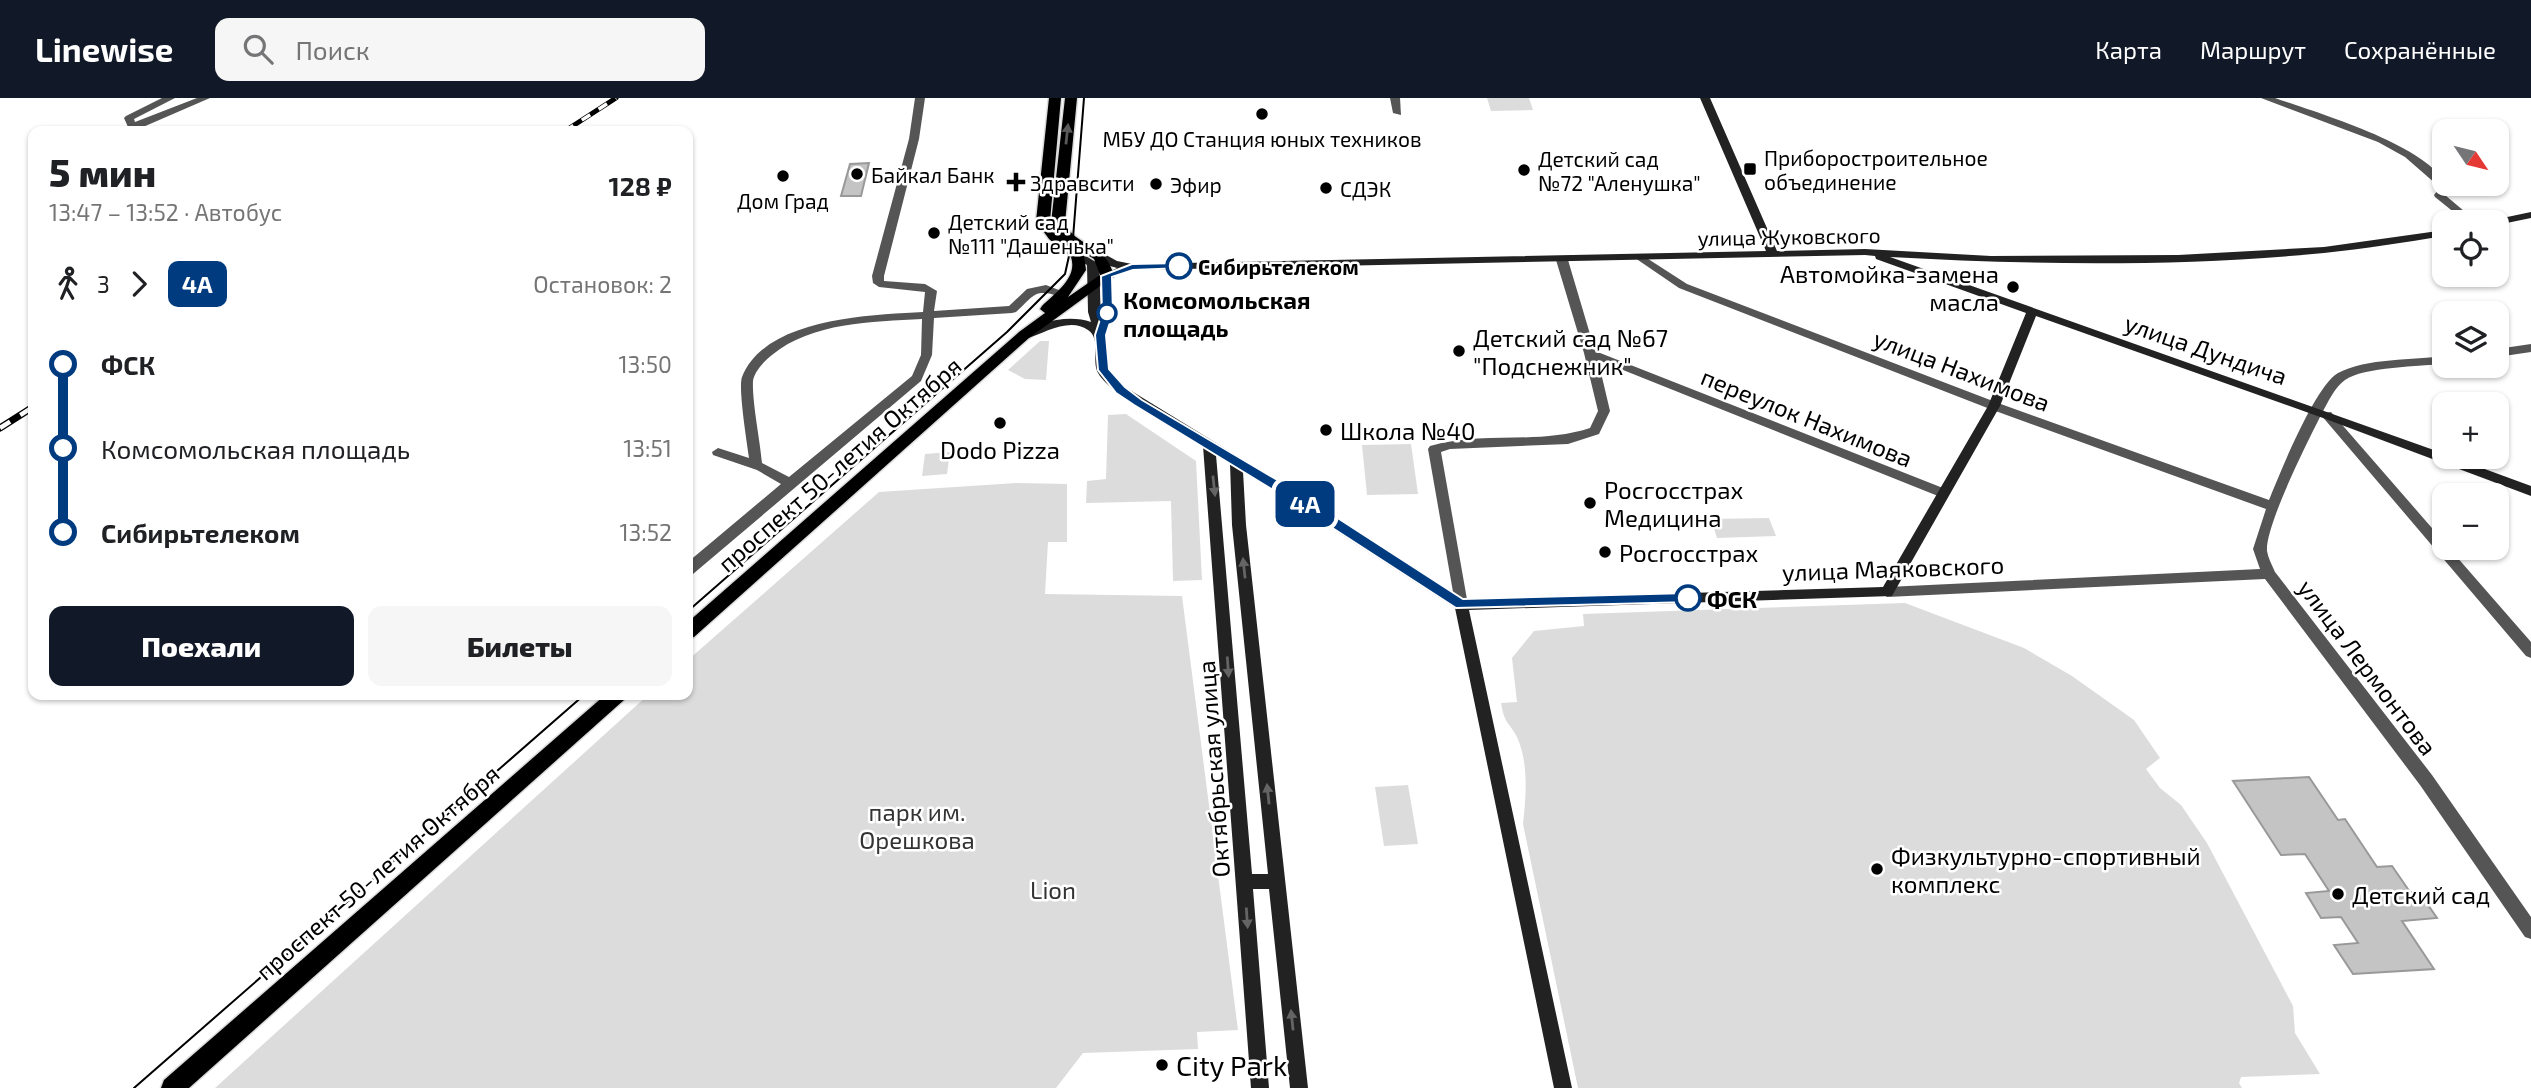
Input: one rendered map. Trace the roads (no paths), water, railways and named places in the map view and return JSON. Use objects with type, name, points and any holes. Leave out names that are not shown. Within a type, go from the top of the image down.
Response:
[{"type":"main road","points":[[1055,98],[1043,221],[1057,243],[1071,250]]},
{"type":"main road","points":[[1071,98],[1059,229],[1099,254],[1105,262],[1107,276]]},
{"type":"main road","name":"проспект 50-летия Октября","points":[[693,628],[1024,335],[1076,277],[1080,264],[1077,255],[1071,250]]},
{"type":"main road","name":"проспект 50-летия Октября","points":[[1024,335],[1107,276]]},
{"type":"main road","name":"проспект 50-летия Октября","points":[[172,1088],[609,700]]},
{"type":"street","points":[[170,98],[129,118],[131,125],[139,125],[205,98]]},
{"type":"street","points":[[693,566],[918,378],[926,363],[931,291],[917,286],[883,285],[878,276],[914,139],[920,98]]},
{"type":"street","points":[[1395,98],[1398,113]]},
{"type":"street","points":[[1705,98],[1773,254]]},
{"type":"street","points":[[2266,98],[2394,146],[2441,183],[2443,190],[2440,195],[2458,210]]},
{"type":"street","points":[[2509,220],[2531,215]]},
{"type":"street","name":"улица Жуковского","points":[[1132,267],[1562,260],[1866,251],[1991,259],[2178,258],[2323,250],[2432,235]]},
{"type":"street","points":[[1071,250],[1093,264],[1094,312],[1100,335],[1103,370],[1121,390],[1461,605]]},
{"type":"street","name":"улица Дундича","points":[[1866,251],[2531,491]]},
{"type":"street","points":[[1099,254],[1114,264],[1132,267]]},
{"type":"street","name":"улица Нахимова","points":[[1642,258],[1683,286],[1994,405],[2274,507]]},
{"type":"street","points":[[1562,260],[1604,411],[1595,431],[1567,440],[1450,445],[1434,449],[1461,605],[1563,1088]]},
{"type":"street","points":[[1100,335],[1107,313],[1107,276],[1132,267]]},
{"type":"street","points":[[756,466],[747,379],[752,366],[785,341],[819,328],[867,319],[1012,309],[1031,291],[1039,289],[1046,288],[1063,294]]},
{"type":"street","points":[[1888,592],[1994,405],[2032,312]]},
{"type":"street","points":[[1024,335],[1051,324],[1070,322],[1092,327],[1100,335]]},
{"type":"street","points":[[2509,351],[2531,348]]},
{"type":"street","name":"переулок Нахимова","points":[[1590,353],[1943,493]]},
{"type":"street","name":"улица Лермонтова","points":[[2432,362],[2353,372],[2338,379],[2274,507],[2260,550],[2269,574],[2426,780],[2531,931]]},
{"type":"street","points":[[2321,413],[2531,652]]},
{"type":"street","name":"Октябрьская улица","points":[[1209,446],[1218,526],[1260,1088]]},
{"type":"street","points":[[718,452],[756,466],[790,483]]},
{"type":"street","name":"Октябрьская улица","points":[[1236,462],[1239,525],[1299,1088]]},
{"type":"street","points":[[1218,526],[1239,525]]},
{"type":"street","name":"улица Маяковского","points":[[1461,605],[1888,592],[2269,574]]},
{"type":"street","points":[[1225,623],[1250,622]]},
{"type":"street","points":[[1244,882],[1277,881]]},
{"type":"tram line","points":[[693,607],[1007,332],[1065,274],[1073,238],[1084,98]]},
{"type":"tram line","points":[[134,1088],[578,700]]},
{"type":"railway","points":[[573,126],[616,98]]},
{"type":"railway","points":[[0,428],[28,410]]},
{"type":"place","name":"МБУ ДО Станция юных техников","points":[[1262,114]]},
{"type":"place","name":"Приборостроительное объединение","points":[[1750,169]]},
{"type":"place","name":"Детский сад №72 \"Аленушка\"","points":[[1524,170]]},
{"type":"place","name":"Байкал Банк","points":[[857,174]]},
{"type":"place","name":"Дом Град","points":[[783,176]]},
{"type":"place","name":"Здравсити","points":[[1016,182]]},
{"type":"place","name":"Эфир","points":[[1156,184]]},
{"type":"place","name":"СДЭК","points":[[1326,188]]},
{"type":"place","name":"Детский сад №111 \"Дашенька\"","points":[[934,233]]},
{"type":"place","name":"Сибирьтелеком","points":[[1179,266]]},
{"type":"place","name":"Автомойка-замена масла","points":[[2013,287]]},
{"type":"place","name":"Комсомольская площадь","points":[[1107,313]]},
{"type":"place","name":"Детский сад №67 \"Подснежник\"","points":[[1459,351]]},
{"type":"place","name":"Dodo Pizza","points":[[1000,423]]},
{"type":"place","name":"Школа №40","points":[[1326,430]]},
{"type":"place","name":"Росгосстрах Медицина","points":[[1590,503]]},
{"type":"place","name":"Росгосстрах","points":[[1605,552]]},
{"type":"place","name":"ФСК","points":[[1688,598]]},
{"type":"place","name":"Физкультурно-спортивный комплекс","points":[[1877,869]]},
{"type":"place","name":"Детский сад","points":[[2338,894]]},
{"type":"place","name":"City Park","points":[[1162,1065]]},
{"type":"park label","name":"парк им. Орешкова","points":[[917,825]]},
{"type":"park label","name":"Lion","points":[[1053,889]]}]
